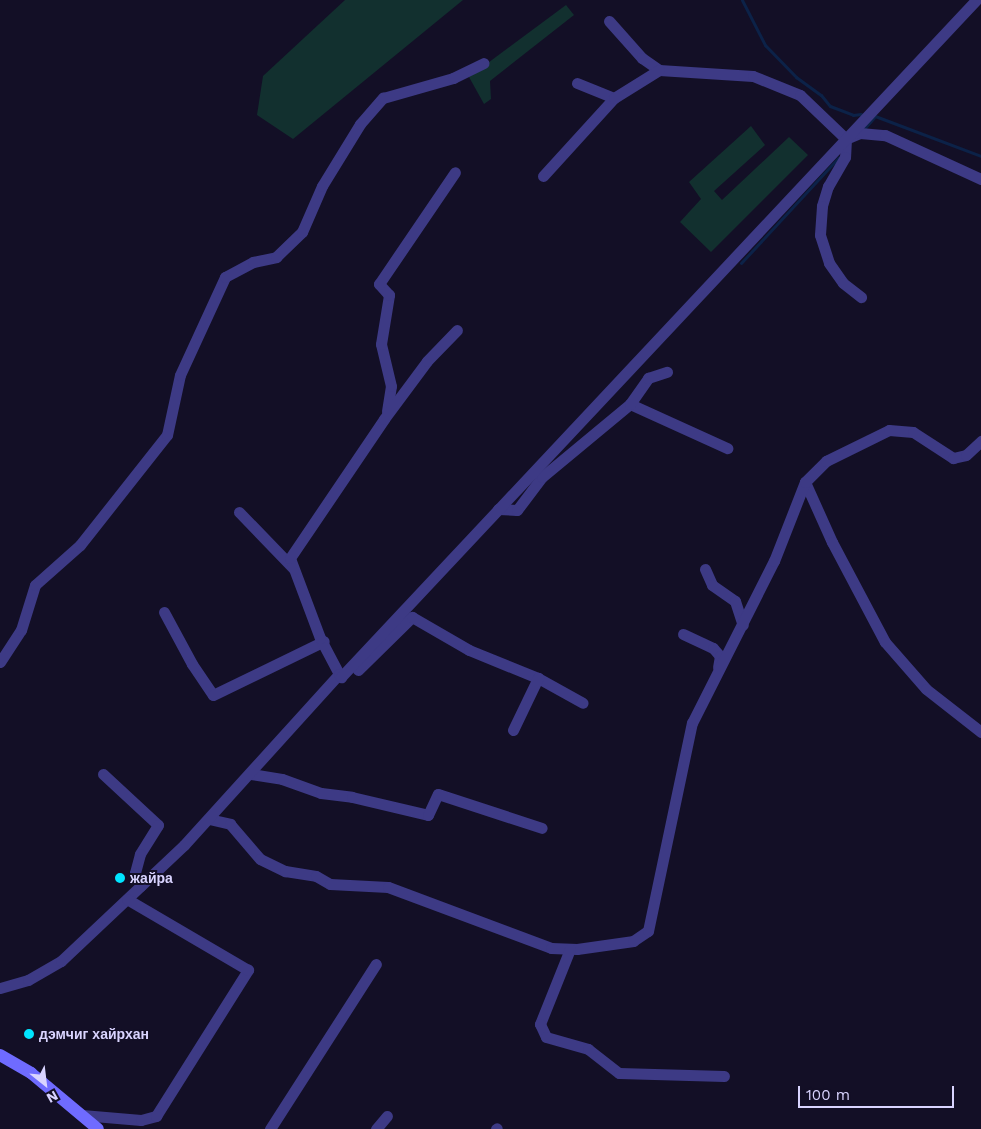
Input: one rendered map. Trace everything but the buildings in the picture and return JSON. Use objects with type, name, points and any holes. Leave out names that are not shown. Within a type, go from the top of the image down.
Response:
[{"type":"main road","points":[[0,1055],[31,1073],[98,1129]]},
{"type":"street","points":[[0,988],[28,980],[61,961],[141,886],[209,818],[340,675],[846,139],[976,5]]},
{"type":"street","points":[[608,21],[642,58],[659,70],[753,76],[800,95],[846,139],[845,157],[828,186],[822,206],[820,235],[829,263],[843,283],[862,297]]},
{"type":"street","points":[[0,662],[21,630],[35,585],[80,545],[167,435],[180,376],[225,277],[253,262],[276,257],[302,232],[322,186],[360,124],[383,98],[453,78],[484,63]]},
{"type":"street","points":[[543,176],[614,98],[659,70]]},
{"type":"street","points":[[577,83],[614,98]]},
{"type":"street","points":[[846,139],[860,133],[885,135],[981,178]]},
{"type":"street","points":[[384,419],[391,386],[381,344],[389,295],[379,284],[456,172]]},
{"type":"street","points":[[340,675],[290,558],[384,419],[427,361],[456,330]]},
{"type":"street","points":[[498,509],[516,510],[542,477],[630,404],[648,378],[667,372]]},
{"type":"street","points":[[630,404],[727,448]]},
{"type":"street","points":[[209,818],[230,824],[260,859],[285,871],[316,876],[330,884],[388,887],[551,948],[570,949],[633,940],[648,931],[692,723],[774,561],[805,482],[826,461],[889,430],[913,432],[953,458],[966,455],[981,441]]},
{"type":"street","points":[[805,482],[832,542],[885,642],[926,689],[981,732]]},
{"type":"street","points":[[239,512],[293,568]]},
{"type":"street","points":[[705,568],[712,585],[735,601],[742,625]]},
{"type":"street","points":[[164,612],[192,664],[213,695],[324,641]]},
{"type":"street","points":[[340,675],[352,676],[412,617],[468,650],[538,678],[583,703]]},
{"type":"street","points":[[683,634],[713,648],[720,656],[717,673]]},
{"type":"street","points":[[513,730],[538,678]]},
{"type":"street","points":[[103,774],[158,825],[140,854],[135,873],[141,886]]},
{"type":"street","points":[[251,774],[282,779],[321,794],[352,797],[428,815],[438,794],[542,828]]},
{"type":"street","points":[[82,1115],[141,1120],[156,1116],[248,970],[127,899]]},
{"type":"street","points":[[570,949],[540,1024],[546,1037],[588,1048],[619,1074],[724,1076]]},
{"type":"street","points":[[270,1129],[376,964]]},
{"type":"street","points":[[376,1129],[387,1116]]},
{"type":"green space","points":[[345,0],[463,0],[293,139],[257,115],[263,76]]},
{"type":"green space","points":[[566,5],[574,15],[490,81],[491,99],[484,104],[469,77]]},
{"type":"green space","points":[[751,126],[765,145],[714,191],[722,200],[789,137],[808,155],[711,252],[680,222],[701,199],[689,182]]},
{"type":"waterway","points":[[742,0],[765,45],[796,77],[821,95],[830,106],[853,115],[861,114]]},
{"type":"waterway","points":[[863,130],[875,116],[981,156]]},
{"type":"waterway","points":[[741,263],[839,157]]},
{"type":"place","name":"жайра","points":[[120,878]]},
{"type":"place","name":"дэмчиг хайрхан","points":[[29,1034]]}]
